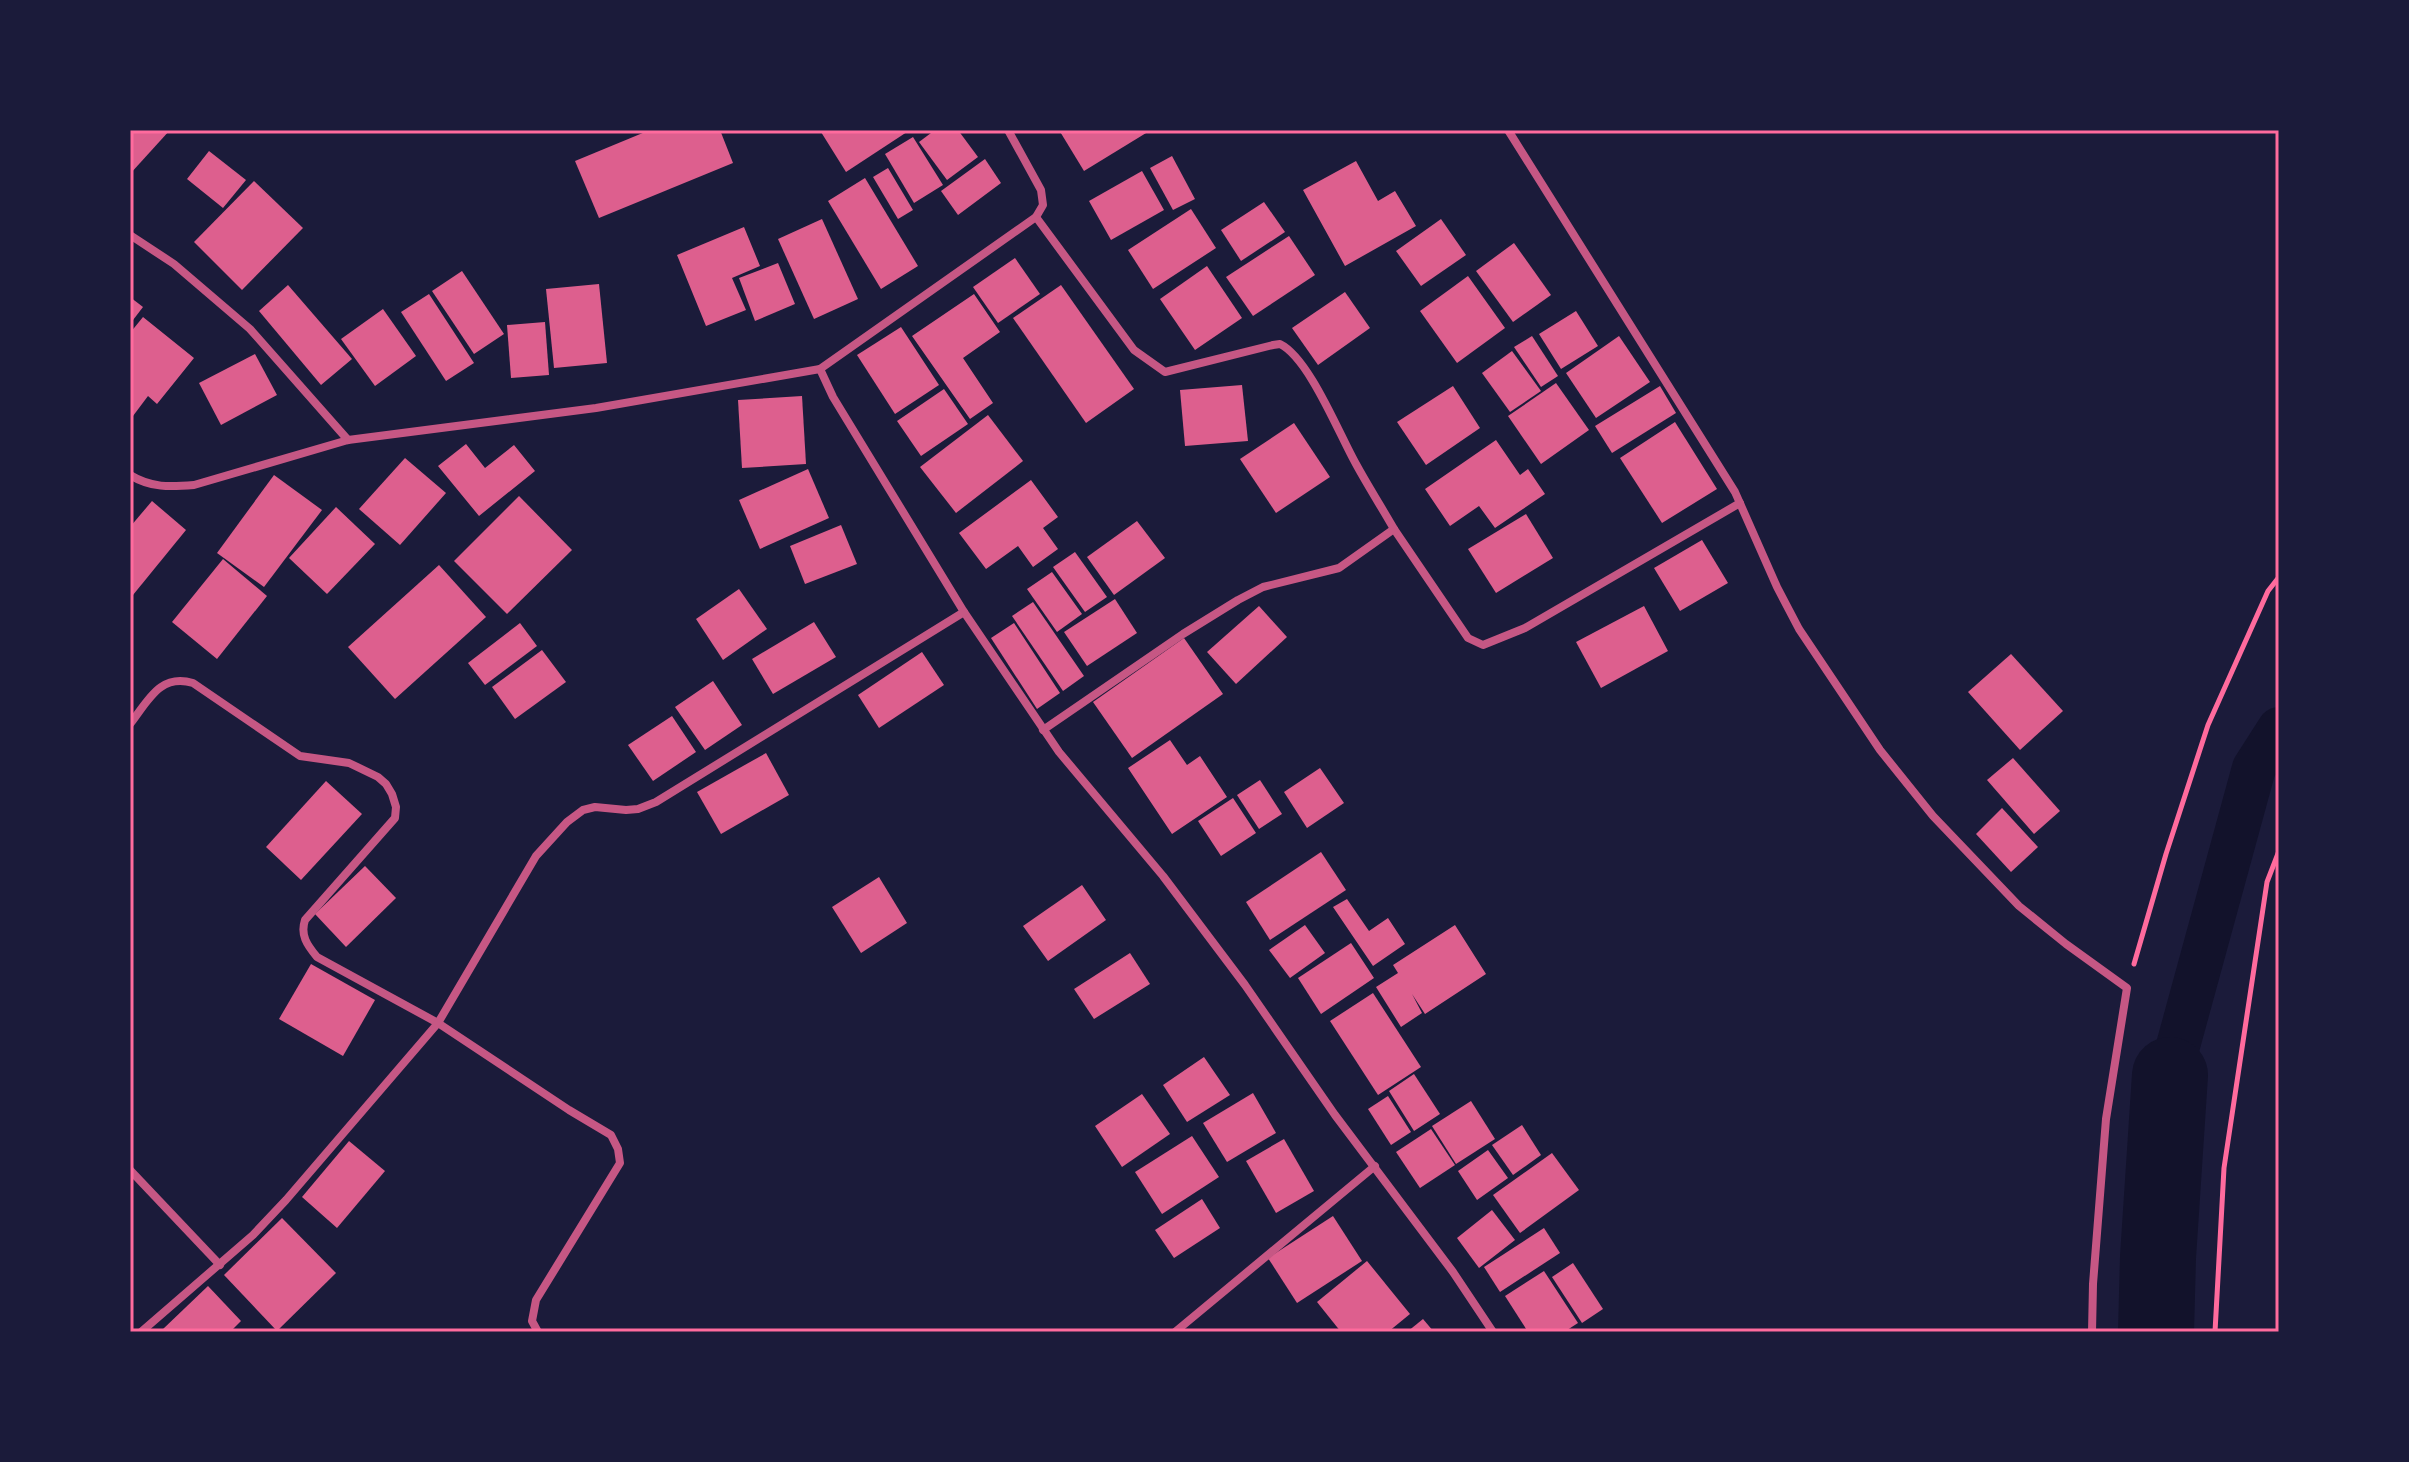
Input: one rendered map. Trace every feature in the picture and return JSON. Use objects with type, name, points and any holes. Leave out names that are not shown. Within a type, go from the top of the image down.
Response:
[{"type":"street","points":[[130,475],[143,483],[169,488],[194,485],[348,440],[596,408],[820,369],[1036,217],[1043,205],[1041,190],[1008,130]]},
{"type":"street","points":[[1508,130],[1599,279],[1676,396],[1740,503],[1799,629],[1880,750],[1933,816],[2019,906],[2127,988],[2106,1119],[2092,1332]]},
{"type":"street","points":[[1036,217],[1134,350],[1165,372],[1273,345],[1280,344],[1292,351],[1394,529],[1468,638],[1483,645],[1525,628],[1740,503]]},
{"type":"street","points":[[130,235],[174,264],[250,329],[348,440]]},
{"type":"street","points":[[820,369],[833,397],[964,612],[1043,730],[1163,876],[1245,985],[1493,1332]]},
{"type":"street","points":[[1043,730],[1238,600],[1263,587],[1339,568],[1394,529]]},
{"type":"street","points":[[141,1332],[253,1235],[438,1023],[536,856],[576,814],[595,807],[638,809],[656,802],[964,612]]},
{"type":"street","points":[[130,724],[157,689],[167,682],[181,679],[193,683],[300,756],[349,763],[386,784],[396,807],[395,818],[305,920],[302,929],[304,936],[317,957],[438,1023],[611,1135],[618,1149],[620,1163],[536,1300],[532,1321],[538,1332]]},
{"type":"street","points":[[1175,1332],[1375,1166]]},
{"type":"street","points":[[130,1170],[220,1265]]},
{"type":"path","points":[[2127,988],[2208,725],[2268,591],[2279,577]]},
{"type":"path","points":[[2215,1332],[2224,1168],[2267,882],[2279,851]]},
{"type":"building","points":[[130,130],[170,130],[130,174]]},
{"type":"building","points":[[650,130],[720,130],[733,163],[599,218],[575,161]]},
{"type":"building","points":[[910,130],[846,172],[821,132]]},
{"type":"building","points":[[935,130],[958,130],[978,157],[947,180],[919,142]]},
{"type":"building","points":[[1059,130],[1151,130],[1084,171]]},
{"type":"building","points":[[913,137],[943,185],[914,203],[885,154]]},
{"type":"building","points":[[209,151],[246,180],[223,208],[187,179]]},
{"type":"building","points":[[1172,156],[1195,199],[1173,210],[1150,168]]},
{"type":"building","points":[[985,159],[1001,183],[958,215],[941,191]]},
{"type":"building","points":[[1356,161],[1378,201],[1395,191],[1416,226],[1345,266],[1303,190]]},
{"type":"building","points":[[888,168],[913,210],[898,219],[873,177]]},
{"type":"building","points":[[1142,171],[1164,210],[1111,240],[1089,201]]},
{"type":"building","points":[[865,178],[918,266],[881,289],[828,201]]},
{"type":"building","points":[[254,181],[303,228],[242,290],[194,242]]},
{"type":"building","points":[[1264,202],[1285,232],[1241,261],[1221,230]]},
{"type":"building","points":[[1191,209],[1216,248],[1153,289],[1128,250]]},
{"type":"building","points":[[822,219],[858,299],[814,319],[778,239]]},
{"type":"building","points":[[1441,219],[1466,255],[1421,286],[1396,251]]},
{"type":"building","points":[[744,227],[760,266],[732,278],[746,310],[706,326],[677,255]]},
{"type":"building","points":[[1289,236],[1315,275],[1253,316],[1226,277]]},
{"type":"building","points":[[1514,243],[1551,295],[1513,322],[1476,271]]},
{"type":"building","points":[[1015,258],[1040,294],[998,323],[973,287]]},
{"type":"building","points":[[778,263],[795,304],[755,321],[739,278]]},
{"type":"building","points":[[1207,266],[1242,318],[1195,350],[1160,299]]},
{"type":"building","points":[[462,271],[504,334],[474,354],[432,291]]},
{"type":"building","points":[[1468,276],[1505,328],[1457,363],[1420,311]]},
{"type":"building","points":[[599,284],[607,363],[554,368],[546,289]]},
{"type":"building","points":[[288,285],[352,359],[321,385],[259,311]]},
{"type":"building","points":[[1061,285],[1134,389],[1086,423],[1013,318]]},
{"type":"building","points":[[1345,292],[1370,328],[1318,365],[1292,328]]},
{"type":"building","points":[[429,294],[474,363],[446,381],[401,312]]},
{"type":"building","points":[[974,294],[1000,332],[963,358],[993,403],[970,419],[912,336]]},
{"type":"building","points":[[130,297],[143,307],[130,324]]},
{"type":"building","points":[[383,309],[416,356],[375,386],[341,339]]},
{"type":"building","points":[[1576,311],[1598,346],[1561,369],[1539,334]]},
{"type":"building","points":[[143,317],[194,358],[157,404],[148,396],[130,420],[130,333]]},
{"type":"building","points":[[545,322],[549,375],[511,378],[507,325]]},
{"type":"building","points":[[901,327],[939,385],[895,414],[857,355]]},
{"type":"building","points":[[1532,336],[1558,376],[1541,387],[1514,347]]},
{"type":"building","points":[[1619,336],[1650,382],[1596,418],[1566,373]]},
{"type":"building","points":[[1512,351],[1541,391],[1510,412],[1482,373]]},
{"type":"building","points":[[255,354],[277,395],[221,425],[199,383]]},
{"type":"building","points":[[1556,383],[1589,430],[1541,464],[1508,416]]},
{"type":"building","points":[[1242,385],[1248,441],[1185,446],[1180,390]]},
{"type":"building","points":[[1453,386],[1480,428],[1426,465],[1397,422]]},
{"type":"building","points":[[1660,386],[1676,413],[1612,453],[1595,426]]},
{"type":"building","points":[[944,389],[968,424],[921,456],[897,421]]},
{"type":"building","points":[[802,396],[806,464],[742,468],[738,400]]},
{"type":"building","points":[[988,415],[1023,461],[956,513],[920,467]]},
{"type":"building","points":[[1675,422],[1717,489],[1662,523],[1620,458]]},
{"type":"building","points":[[1294,423],[1330,477],[1276,513],[1240,459]]},
{"type":"building","points":[[1496,440],[1520,475],[1528,469],[1545,494],[1495,528],[1479,506],[1450,526],[1425,489]]},
{"type":"building","points":[[466,444],[485,468],[514,445],[535,471],[479,516],[438,466]]},
{"type":"building","points":[[405,458],[446,493],[400,545],[359,509]]},
{"type":"building","points":[[808,469],[829,518],[760,549],[739,500]]},
{"type":"building","points":[[274,475],[322,510],[264,587],[217,553]]},
{"type":"building","points":[[1031,480],[1058,517],[1043,528],[1058,549],[1033,567],[1018,546],[986,569],[959,533]]},
{"type":"building","points":[[519,496],[572,550],[507,614],[454,561]]},
{"type":"building","points":[[152,501],[186,530],[133,595],[130,592],[130,527]]},
{"type":"building","points":[[336,507],[375,544],[327,594],[289,558]]},
{"type":"building","points":[[1526,514],[1553,558],[1496,593],[1468,549]]},
{"type":"building","points":[[1137,521],[1165,558],[1114,595],[1087,557]]},
{"type":"building","points":[[841,525],[857,564],[805,584],[790,546]]},
{"type":"building","points":[[1702,540],[1728,583],[1680,611],[1654,568]]},
{"type":"building","points":[[1075,552],[1107,597],[1085,612],[1053,567]]},
{"type":"building","points":[[223,559],[267,596],[217,659],[172,622]]},
{"type":"building","points":[[439,565],[486,617],[395,699],[348,647]]},
{"type":"building","points":[[1052,572],[1082,614],[1057,632],[1027,589]]},
{"type":"building","points":[[739,589],[767,629],[723,660],[696,619]]},
{"type":"building","points":[[1115,599],[1137,633],[1087,666],[1064,632]]},
{"type":"building","points":[[1033,602],[1084,676],[1063,691],[1012,616]]},
{"type":"building","points":[[1259,606],[1287,637],[1236,684],[1207,652]]},
{"type":"building","points":[[1644,606],[1668,651],[1601,688],[1576,642]]},
{"type":"building","points":[[814,622],[836,657],[773,694],[752,659]]},
{"type":"building","points":[[520,623],[537,646],[485,685],[468,663]]},
{"type":"building","points":[[1014,623],[1060,693],[1037,709],[991,638]]},
{"type":"building","points":[[1184,638],[1223,694],[1132,758],[1093,702]]},
{"type":"building","points":[[542,650],[566,682],[515,719],[492,687]]},
{"type":"building","points":[[922,652],[944,685],[879,728],[858,695]]},
{"type":"building","points":[[2011,654],[2063,711],[2020,750],[1968,692]]},
{"type":"building","points":[[713,681],[742,725],[705,750],[675,707]]},
{"type":"building","points":[[672,716],[696,752],[653,781],[628,745]]},
{"type":"building","points":[[1170,740],[1187,765],[1200,756],[1227,797],[1172,834],[1128,768]]},
{"type":"building","points":[[766,753],[789,795],[721,834],[697,792]]},
{"type":"building","points":[[2013,758],[2060,811],[2034,834],[1987,780]]},
{"type":"building","points":[[1320,768],[1344,803],[1307,828],[1284,792]]},
{"type":"building","points":[[1260,780],[1282,814],[1259,829],[1237,795]]},
{"type":"building","points":[[326,781],[362,814],[301,880],[266,847]]},
{"type":"building","points":[[1233,798],[1256,833],[1221,856],[1198,821]]},
{"type":"building","points":[[2002,808],[2038,847],[2011,872],[1976,834]]},
{"type":"building","points":[[1321,852],[1346,890],[1270,940],[1246,902]]},
{"type":"building","points":[[365,866],[396,898],[346,947],[315,914]]},
{"type":"building","points":[[879,877],[907,923],[861,953],[832,907]]},
{"type":"building","points":[[1082,885],[1106,920],[1048,961],[1023,926]]},
{"type":"building","points":[[1347,899],[1369,931],[1388,918],[1405,944],[1373,966],[1333,907]]},
{"type":"building","points":[[1305,925],[1325,953],[1290,978],[1269,950]]},
{"type":"building","points":[[1455,925],[1486,974],[1425,1014],[1412,994],[1422,1013],[1401,1027],[1376,987],[1398,973],[1393,965]]},
{"type":"building","points":[[1351,943],[1374,978],[1321,1014],[1298,978]]},
{"type":"building","points":[[1130,953],[1150,984],[1094,1019],[1074,989]]},
{"type":"building","points":[[311,964],[375,1000],[343,1056],[279,1019]]},
{"type":"building","points":[[1373,993],[1421,1067],[1378,1095],[1330,1021]]},
{"type":"building","points":[[1204,1057],[1230,1095],[1187,1122],[1163,1085]]},
{"type":"building","points":[[1414,1074],[1440,1114],[1414,1131],[1389,1091]]},
{"type":"building","points":[[1253,1093],[1276,1133],[1227,1162],[1203,1123]]},
{"type":"building","points":[[1142,1094],[1170,1134],[1122,1167],[1095,1126]]},
{"type":"building","points":[[1388,1096],[1411,1132],[1391,1145],[1368,1109]]},
{"type":"building","points":[[1471,1101],[1495,1139],[1456,1164],[1432,1126]]},
{"type":"building","points":[[1522,1125],[1541,1155],[1513,1175],[1492,1145]]},
{"type":"building","points":[[1431,1129],[1455,1165],[1420,1188],[1396,1152]]},
{"type":"building","points":[[1192,1136],[1219,1177],[1162,1214],[1135,1172]]},
{"type":"building","points":[[1284,1139],[1314,1191],[1276,1213],[1246,1161]]},
{"type":"building","points":[[349,1141],[385,1171],[337,1228],[302,1197]]},
{"type":"building","points":[[1488,1150],[1508,1178],[1477,1200],[1458,1171]]},
{"type":"building","points":[[1552,1153],[1579,1190],[1520,1233],[1493,1195]]},
{"type":"building","points":[[1202,1199],[1220,1228],[1174,1258],[1155,1230]]},
{"type":"building","points":[[1492,1210],[1515,1240],[1479,1268],[1457,1238]]},
{"type":"building","points":[[1333,1216],[1362,1261],[1297,1303],[1268,1258]]},
{"type":"building","points":[[282,1218],[336,1273],[277,1331],[224,1275]]},
{"type":"building","points":[[1544,1228],[1560,1253],[1500,1292],[1484,1267]]},
{"type":"building","points":[[1367,1261],[1410,1314],[1388,1332],[1341,1332],[1317,1302]]},
{"type":"building","points":[[1573,1263],[1603,1309],[1582,1323],[1552,1277]]},
{"type":"building","points":[[1544,1271],[1578,1323],[1564,1332],[1528,1332],[1505,1296]]},
{"type":"building","points":[[208,1286],[241,1321],[230,1332],[162,1330]]},
{"type":"building","points":[[1423,1319],[1434,1332],[1407,1332]]},
{"type":"waterway","points":[[2170,1075],[2254,768],[2279,729]]},
{"type":"waterway","points":[[2156,1332],[2170,1075]]}]
